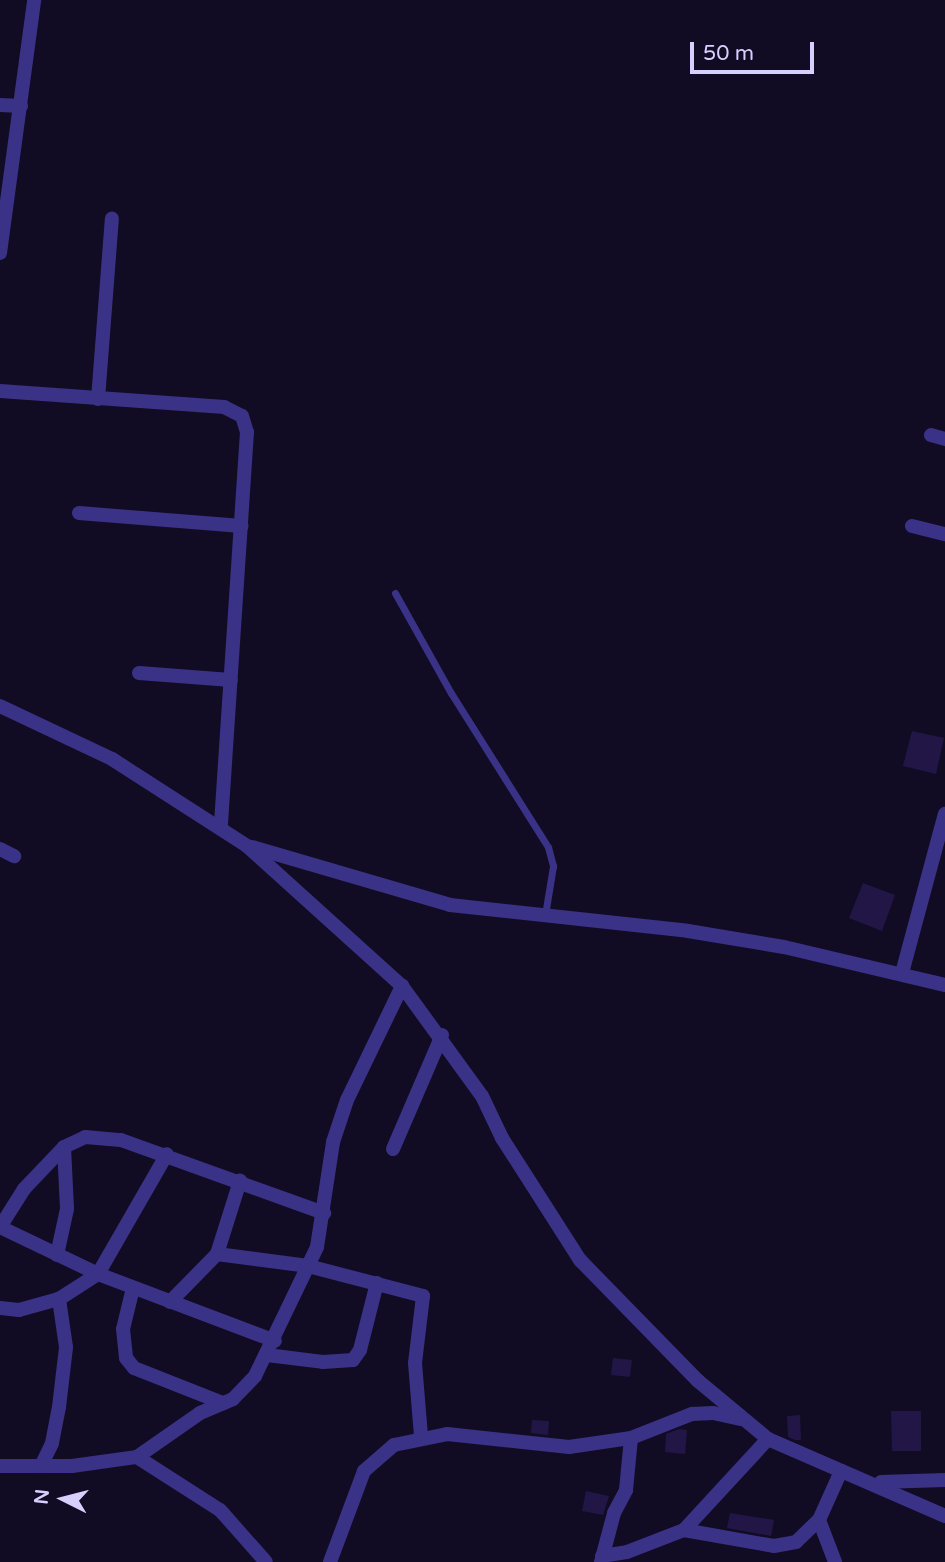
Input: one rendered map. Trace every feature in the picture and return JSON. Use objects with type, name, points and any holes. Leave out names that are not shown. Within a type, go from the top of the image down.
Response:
[{"type":"street","points":[[0,254],[34,0]]},
{"type":"street","points":[[0,105],[21,106]]},
{"type":"street","points":[[98,399],[112,219]]},
{"type":"street","points":[[0,391],[224,407],[242,416],[247,432],[221,828]]},
{"type":"street","points":[[79,513],[241,526]]},
{"type":"street","points":[[912,526],[945,534]]},
{"type":"street","points":[[139,673],[231,680]]},
{"type":"street","points":[[0,706],[112,759],[247,846],[402,986],[442,1035],[580,1260],[639,1326],[743,1420],[768,1439],[876,1483],[945,1516]]},
{"type":"street","points":[[902,973],[945,814]]},
{"type":"street","points":[[247,846],[450,905],[688,931],[902,973],[945,985]]},
{"type":"street","points":[[0,1466],[100,1464],[137,1457],[200,1413],[223,1403],[255,1376],[275,1341],[308,1266],[324,1213],[340,1121],[402,986]]},
{"type":"street","points":[[393,1149],[442,1035]]},
{"type":"street","points":[[275,1341],[98,1274],[0,1227],[24,1189],[64,1147],[85,1137],[121,1140],[167,1154],[324,1213]]},
{"type":"street","points":[[57,1255],[67,1209],[64,1147]]},
{"type":"street","points":[[0,1308],[19,1310],[59,1299],[98,1274],[167,1154]]},
{"type":"street","points":[[170,1302],[216,1254],[240,1181]]},
{"type":"street","points":[[216,1254],[308,1266],[423,1296],[415,1363],[421,1436]]},
{"type":"street","points":[[267,1355],[312,1361],[353,1360],[360,1350],[377,1283]]},
{"type":"street","points":[[133,1288],[123,1329],[126,1359],[134,1368],[223,1403]]},
{"type":"street","points":[[41,1466],[60,1407],[66,1347],[59,1299]]},
{"type":"street","points":[[330,1562],[364,1472],[394,1445],[421,1436],[447,1434],[569,1447],[631,1438],[692,1415],[713,1413],[743,1420]]},
{"type":"street","points":[[601,1559],[614,1513],[626,1490],[631,1438]]},
{"type":"street","points":[[601,1559],[684,1530],[768,1439]]},
{"type":"street","points":[[137,1457],[220,1510],[267,1562]]},
{"type":"street","points":[[684,1530],[774,1546],[796,1542],[819,1520],[841,1471]]},
{"type":"street","points":[[876,1483],[945,1480]]},
{"type":"street","points":[[819,1520],[835,1562]]},
{"type":"lane","points":[[395,593],[451,693],[548,847],[553,866],[545,915]]},
{"type":"building","points":[[912,731],[944,738],[936,774],[903,766]]},
{"type":"building","points":[[863,883],[895,895],[882,931],[849,918]]},
{"type":"building","points":[[613,1358],[632,1360],[630,1377],[611,1375]]},
{"type":"building","points":[[891,1411],[921,1411],[921,1451],[892,1451]]},
{"type":"building","points":[[800,1415],[801,1440],[795,1440],[788,1437],[787,1416]]},
{"type":"building","points":[[532,1420],[549,1421],[548,1435],[531,1433]]},
{"type":"building","points":[[679,1429],[687,1430],[685,1454],[665,1452],[666,1434]]},
{"type":"building","points":[[586,1491],[609,1496],[603,1515],[582,1511]]},
{"type":"building","points":[[730,1513],[774,1520],[771,1536],[727,1528]]}]
